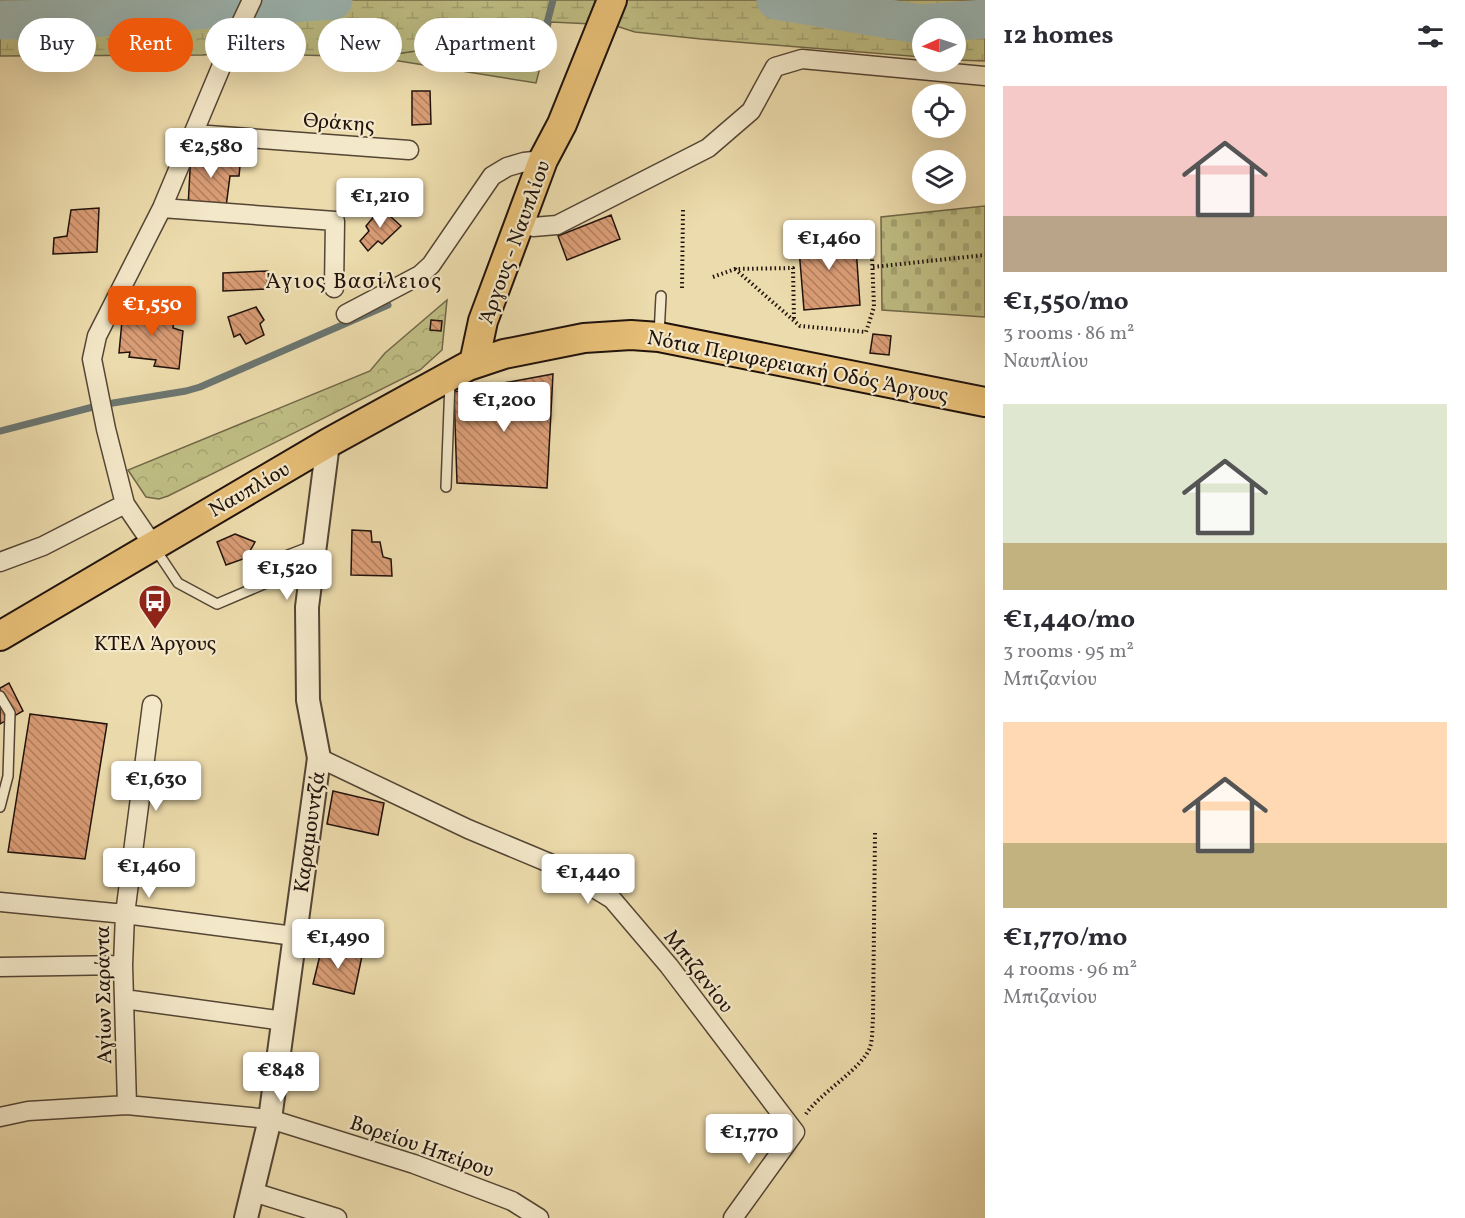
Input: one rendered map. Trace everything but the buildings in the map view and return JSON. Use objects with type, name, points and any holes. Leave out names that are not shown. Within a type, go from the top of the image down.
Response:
[{"type":"main road","name":"Άργους - Ναυπλίου","points":[[462,369],[483,321],[543,160],[562,124],[607,13]]},
{"type":"main road","name":"Άργους - Ναυπλίου","points":[[504,354],[502,322],[504,306],[555,164],[562,124]]},
{"type":"main road","name":"Νότια Περιφερειακή Οδός Άργους","points":[[504,354],[573,339],[606,335],[659,337],[985,402]]},
{"type":"main road","name":"Ναυπλίου","points":[[0,636],[328,443],[462,369],[504,354]]},
{"type":"street","points":[[153,545],[125,504],[106,429],[92,359],[97,336],[162,208],[195,134],[227,53],[252,0]]},
{"type":"street","points":[[533,227],[557,225],[708,148],[751,111],[775,67],[802,59],[985,76]]},
{"type":"street","name":"Θράκης","points":[[195,134],[408,150]]},
{"type":"street","points":[[346,314],[420,275],[431,265],[492,176],[516,164],[543,160]]},
{"type":"street","points":[[162,208],[336,221],[334,288]]},
{"type":"street","name":"Καραμουντζά","points":[[246,1218],[270,1119],[319,758],[308,700],[307,607],[328,443]]},
{"type":"street","points":[[0,562],[43,546],[125,504]]},
{"type":"street","name":"Αγίων Σαράντα","points":[[128,1106],[123,965],[124,914],[152,705]]},
{"type":"street","name":"Μπιζανίου","points":[[319,758],[468,829],[560,867],[612,899],[669,966],[795,1132]]},
{"type":"street","points":[[0,902],[124,914],[294,936]]},
{"type":"street","points":[[0,967],[123,965]]},
{"type":"street","points":[[124,999],[284,1021]]},
{"type":"street","name":"Βορείου Ηπείρου","points":[[0,1117],[28,1111],[128,1106],[270,1119],[414,1164],[509,1210],[539,1218]]},
{"type":"street","points":[[733,1218],[795,1132]]},
{"type":"street","points":[[253,1192],[337,1218]]},
{"type":"lane","points":[[659,337],[661,296]]},
{"type":"lane","points":[[446,487],[462,369]]},
{"type":"lane","points":[[153,545],[178,584],[217,604],[271,581],[288,555],[314,545]]},
{"type":"lane","points":[[0,696],[10,714],[8,776],[0,807]]},
{"type":"path","points":[[682,288],[683,210]]},
{"type":"path","points":[[735,269],[800,327],[866,332],[874,307],[872,231]]},
{"type":"path","points":[[873,267],[985,255]]},
{"type":"path","points":[[712,277],[735,269],[793,268],[794,321]]},
{"type":"path","points":[[795,1132],[808,1110],[860,1062],[870,1048],[873,1019],[875,833]]},
{"type":"green space","points":[[0,0],[985,0],[985,61],[966,60],[966,18],[912,18],[912,56],[635,32],[613,25],[557,22],[557,18],[414,18],[414,51],[402,53],[402,18],[318,18],[318,55],[306,55],[306,18],[205,18],[205,55],[193,55],[193,18],[108,18],[108,55],[96,56],[96,18],[18,18],[18,56],[0,56]]},
{"type":"green space","points":[[414,51],[414,63],[402,61],[402,53]]},
{"type":"green space","points":[[467,72],[539,72],[536,83]]},
{"type":"green space","points":[[985,206],[985,317],[882,310],[881,217]]},
{"type":"green space","points":[[447,300],[442,350],[420,370],[168,496],[159,499],[146,497],[128,470],[370,371],[385,353]]},
{"type":"waterway","points":[[0,20],[73,19],[333,0]]},
{"type":"waterway","points":[[548,18],[553,0]]},
{"type":"waterway","points":[[776,0],[919,24],[985,19]]},
{"type":"waterway","points":[[107,404],[200,387],[388,305]]},
{"type":"waterway","points":[[0,431],[93,407]]},
{"type":"place","name":"ΚΤΕΛ Άργους","points":[[155,630]]},
{"type":"district","name":"Άγιος Βασίλειος","points":[[354,280]]}]
